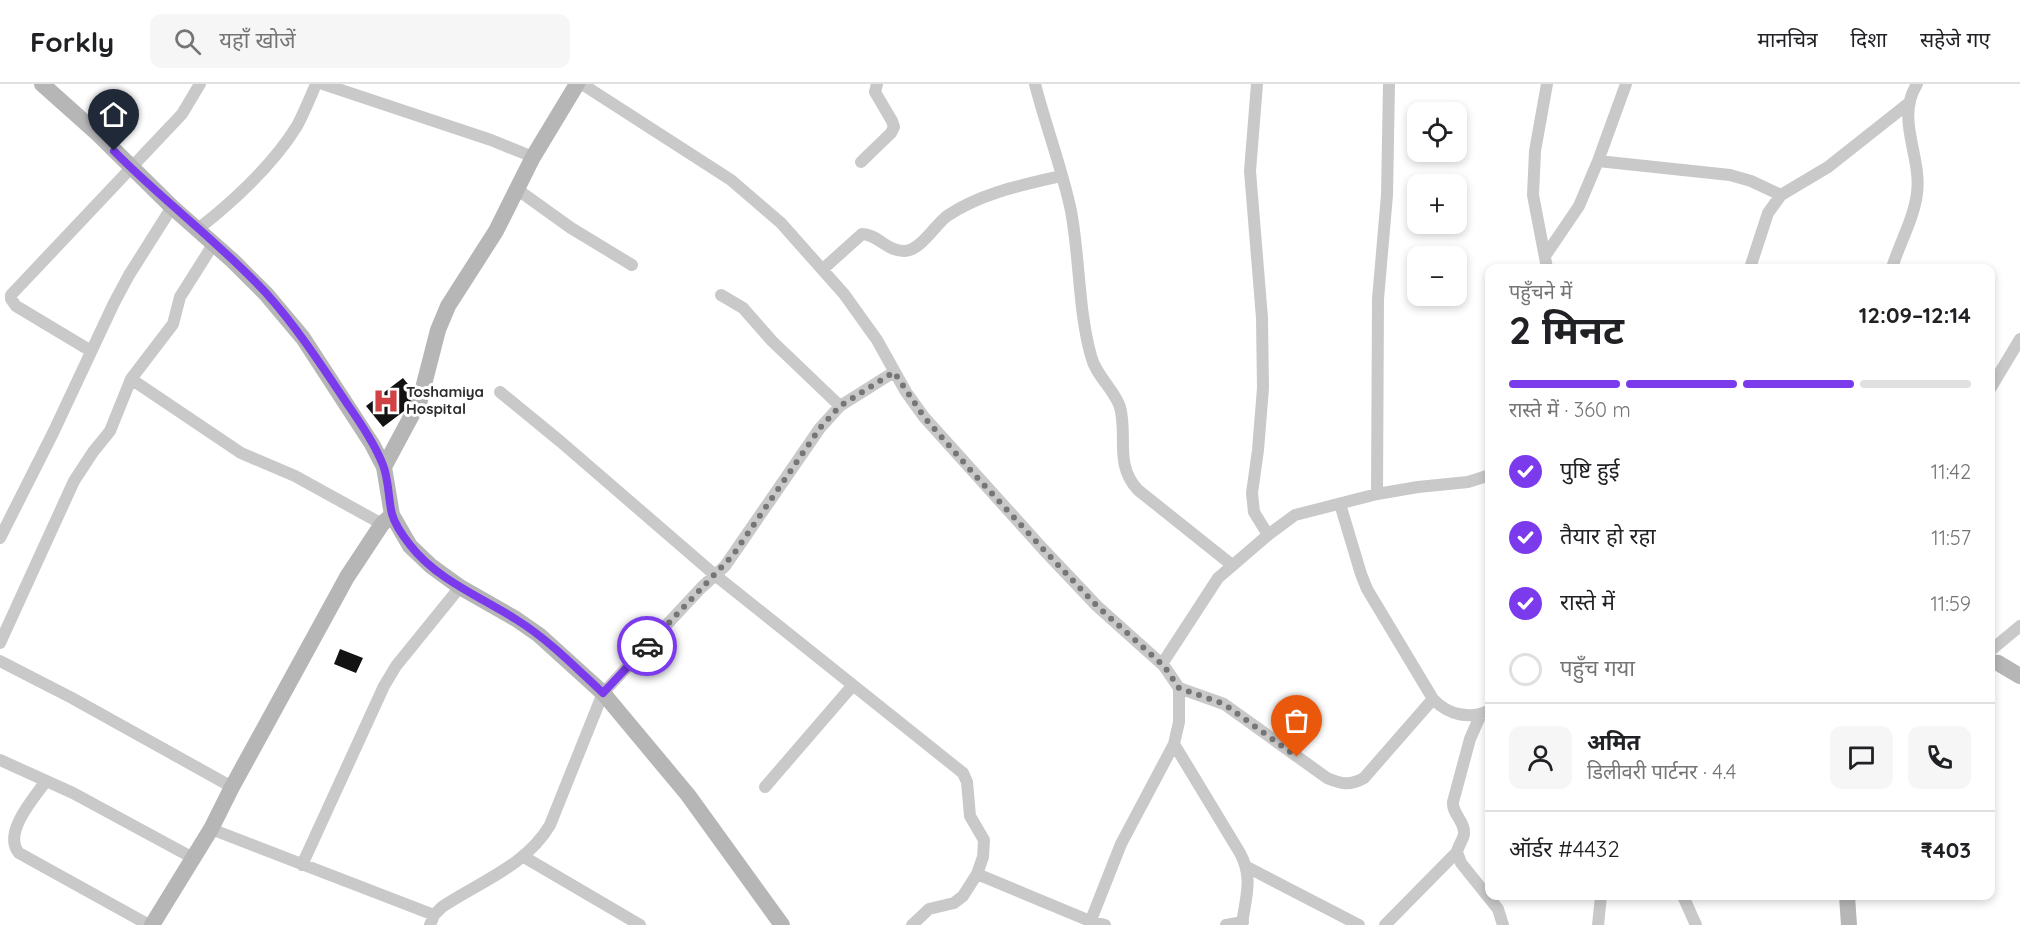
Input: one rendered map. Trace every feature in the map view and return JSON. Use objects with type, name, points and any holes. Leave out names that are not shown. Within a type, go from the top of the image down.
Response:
[{"type":"street","points":[[42,84],[98,134],[172,207],[214,243],[266,294],[303,338],[361,426],[384,467],[387,520],[347,577],[211,829],[151,925],[19,852],[16,848],[13,838],[17,826],[46,781]]},
{"type":"street","points":[[91,351],[16,306],[11,295],[182,114],[200,84]]},
{"type":"street","points":[[198,229],[228,205],[276,154],[298,123],[316,84]]},
{"type":"street","points":[[323,84],[491,140],[533,157]]},
{"type":"street","points":[[384,467],[420,400],[438,330],[448,306],[496,231],[533,157],[577,84]]},
{"type":"street","points":[[582,84],[737,185],[781,223],[844,294],[877,340],[894,372],[924,417],[1097,606],[1162,664],[1179,688],[1224,704],[1321,774],[1342,784],[1355,783],[1364,778],[1433,699]]},
{"type":"street","points":[[861,162],[891,133],[894,127],[875,92],[877,84]]},
{"type":"street","points":[[1035,84],[1071,212],[1090,355],[1095,368],[1119,406],[1122,452],[1127,474],[1138,490],[1232,565]]},
{"type":"street","points":[[1257,84],[1250,171],[1262,318],[1263,388],[1261,426],[1252,493],[1254,512],[1268,535]]},
{"type":"street","points":[[1377,494],[1377,299],[1387,195],[1389,84]]},
{"type":"street","points":[[1546,262],[1534,207],[1533,181],[1535,151],[1547,84]]},
{"type":"street","points":[[1546,262],[1576,212],[1598,161],[1626,84]]},
{"type":"street","points":[[1893,264],[1917,193],[1915,162],[1908,123],[1909,103],[1917,84]]},
{"type":"street","points":[[1751,264],[1768,213],[1781,195],[1828,167],[1909,103]]},
{"type":"street","points":[[1598,161],[1730,175],[1751,181],[1781,195]]},
{"type":"street","points":[[823,268],[862,234],[868,234],[890,248],[909,250],[924,241],[948,216],[972,203],[998,192],[1061,176]]},
{"type":"street","points":[[518,190],[571,228],[632,264]]},
{"type":"street","points":[[1,533],[36,468],[122,286],[172,207]]},
{"type":"street","points":[[0,643],[65,499],[93,452],[110,431],[132,379],[173,324],[180,297],[214,243]]},
{"type":"street","points":[[721,295],[747,311],[772,341],[840,406]]},
{"type":"street","points":[[1995,381],[2020,339]]},
{"type":"street","points":[[211,829],[432,920],[446,905],[524,856],[537,844],[550,825],[603,693],[733,555],[814,436],[840,406],[894,372]]},
{"type":"street","points":[[132,379],[241,453],[387,520],[431,566],[460,587],[539,635],[603,693],[688,795],[782,925]]},
{"type":"street","points":[[500,392],[561,441],[715,575],[958,768],[966,777],[969,816],[982,835],[985,845],[977,874],[967,892],[959,900],[929,909],[912,925]]},
{"type":"street","points":[[1162,664],[1210,589],[1232,565],[1295,515],[1377,494],[1461,483],[1485,476]]},
{"type":"street","points":[[1340,504],[1367,588],[1433,699],[1448,711],[1468,715],[1485,712]]},
{"type":"street","points":[[302,865],[384,686],[396,666],[460,587]]},
{"type":"street","points":[[1995,647],[2020,626]]},
{"type":"street","points":[[0,661],[72,698],[232,788]]},
{"type":"street","points":[[1995,663],[2020,676]]},
{"type":"street","points":[[765,788],[853,685]]},
{"type":"street","points":[[1090,923],[1121,844],[1174,744],[1179,722],[1179,688]]},
{"type":"street","points":[[1385,925],[1457,852],[1464,836],[1464,828],[1453,809],[1453,802],[1470,739],[1485,712]]},
{"type":"street","points":[[1174,744],[1247,867],[1249,881],[1243,924],[1226,925]]},
{"type":"street","points":[[0,760],[73,793],[193,858]]},
{"type":"street","points":[[1457,852],[1461,863],[1485,893]]},
{"type":"street","points":[[524,856],[640,925]]},
{"type":"street","points":[[1247,867],[1359,925]]},
{"type":"street","points":[[977,874],[1090,923],[1105,925]]},
{"type":"street","points":[[1491,900],[1498,909],[1503,925]]},
{"type":"street","points":[[1598,925],[1601,900]]},
{"type":"street","points":[[1685,900],[1696,925]]},
{"type":"street","points":[[1847,900],[1849,925]]},
{"type":"building","points":[[403,378],[420,399],[383,427],[366,406]]},
{"type":"building","points":[[340,649],[363,658],[356,673],[334,664]]},
{"type":"way so far","points":[[647,646],[733,555],[820,428],[840,406],[894,372],[924,417],[974,474],[1097,606],[1164,666],[1174,684],[1184,691],[1224,704],[1297,757]]},
{"type":"place","name":"Toshamiya Hospital","points":[[386,401]]},
{"type":"route","points":[[114,151],[233,261],[266,294],[303,338],[378,454],[384,467],[392,515],[410,546],[420,556],[460,587],[539,635],[603,693],[647,646]]}]
